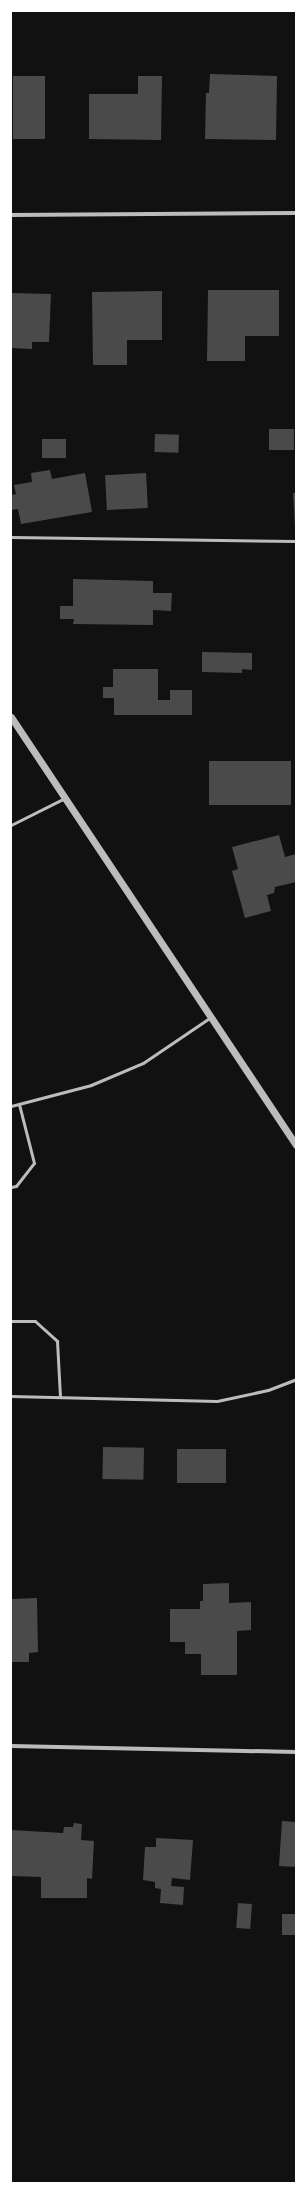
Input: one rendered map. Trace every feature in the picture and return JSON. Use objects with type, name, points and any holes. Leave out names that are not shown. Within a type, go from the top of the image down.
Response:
[{"type":"street","points":[[11,214],[296,214]]},
{"type":"street","points":[[11,717],[211,1017],[292,1134],[296,1145]]},
{"type":"street","points":[[11,1746],[296,1752]]},
{"type":"lane","points":[[11,537],[296,541]]},
{"type":"lane","points":[[11,825],[65,798]]},
{"type":"lane","points":[[11,1106],[91,1085],[143,1063],[211,1017]]},
{"type":"lane","points":[[11,1188],[16,1186],[34,1163],[18,1104]]},
{"type":"lane","points":[[11,1321],[35,1321],[57,1341],[60,1397]]},
{"type":"lane","points":[[11,1396],[217,1401],[268,1390],[296,1379]]},
{"type":"building","points":[[210,74],[277,76],[276,140],[205,139],[206,93],[209,93]]},
{"type":"building","points":[[13,76],[45,76],[45,139],[13,139]]},
{"type":"building","points":[[138,76],[162,76],[161,140],[89,139],[89,94],[138,94]]},
{"type":"building","points":[[208,290],[279,290],[279,336],[245,336],[245,361],[207,361]]},
{"type":"building","points":[[162,291],[162,340],[127,340],[127,365],[93,365],[92,292]]},
{"type":"building","points":[[11,293],[51,294],[49,342],[32,342],[32,349],[11,348]]},
{"type":"building","points":[[269,429],[294,429],[294,450],[269,450]]},
{"type":"building","points":[[155,434],[179,435],[178,453],[154,452]]},
{"type":"building","points":[[42,439],[66,439],[66,458],[42,458]]},
{"type":"building","points":[[50,470],[52,479],[85,473],[92,512],[21,524],[18,509],[11,510],[11,495],[16,494],[14,485],[32,482],[31,473]]},
{"type":"building","points":[[146,473],[148,508],[107,510],[105,475]]},
{"type":"building","points":[[293,493],[296,493],[296,528],[295,528]]},
{"type":"building","points":[[73,579],[153,581],[153,593],[172,593],[171,611],[153,610],[153,625],[73,624],[74,619],[60,619],[60,606],[73,606]]},
{"type":"building","points":[[202,652],[252,653],[252,670],[242,669],[242,673],[202,672]]},
{"type":"building","points":[[113,669],[158,669],[158,700],[170,700],[170,690],[192,690],[192,715],[114,715],[114,698],[103,698],[103,687],[113,687]]},
{"type":"building","points":[[209,761],[291,761],[291,805],[209,805]]},
{"type":"building","points":[[279,835],[285,857],[296,854],[296,882],[275,887],[274,893],[267,895],[271,911],[245,918],[232,871],[238,869],[232,847]]},
{"type":"building","points":[[103,1447],[144,1448],[143,1480],[102,1479]]},
{"type":"building","points":[[177,1449],[226,1449],[226,1483],[177,1483]]},
{"type":"building","points":[[229,1583],[229,1603],[251,1602],[251,1630],[237,1631],[237,1675],[201,1675],[201,1654],[185,1654],[185,1642],[170,1642],[170,1609],[200,1609],[200,1601],[203,1601],[203,1584]]},
{"type":"building","points":[[37,1598],[38,1652],[29,1653],[29,1662],[11,1662],[11,1599]]},
{"type":"building","points":[[282,1821],[296,1822],[296,1867],[279,1866]]},
{"type":"building","points":[[74,1823],[82,1824],[81,1840],[94,1841],[92,1879],[87,1878],[87,1898],[41,1898],[41,1877],[11,1876],[11,1830],[63,1833],[64,1827],[73,1827]]},
{"type":"building","points":[[156,1838],[193,1840],[190,1880],[172,1878],[171,1886],[184,1887],[183,1905],[160,1903],[161,1889],[155,1888],[155,1882],[143,1880],[145,1847],[156,1847]]},
{"type":"building","points":[[238,1903],[252,1904],[250,1929],[236,1928]]},
{"type":"building","points":[[282,1914],[296,1914],[296,1935],[282,1935]]}]
